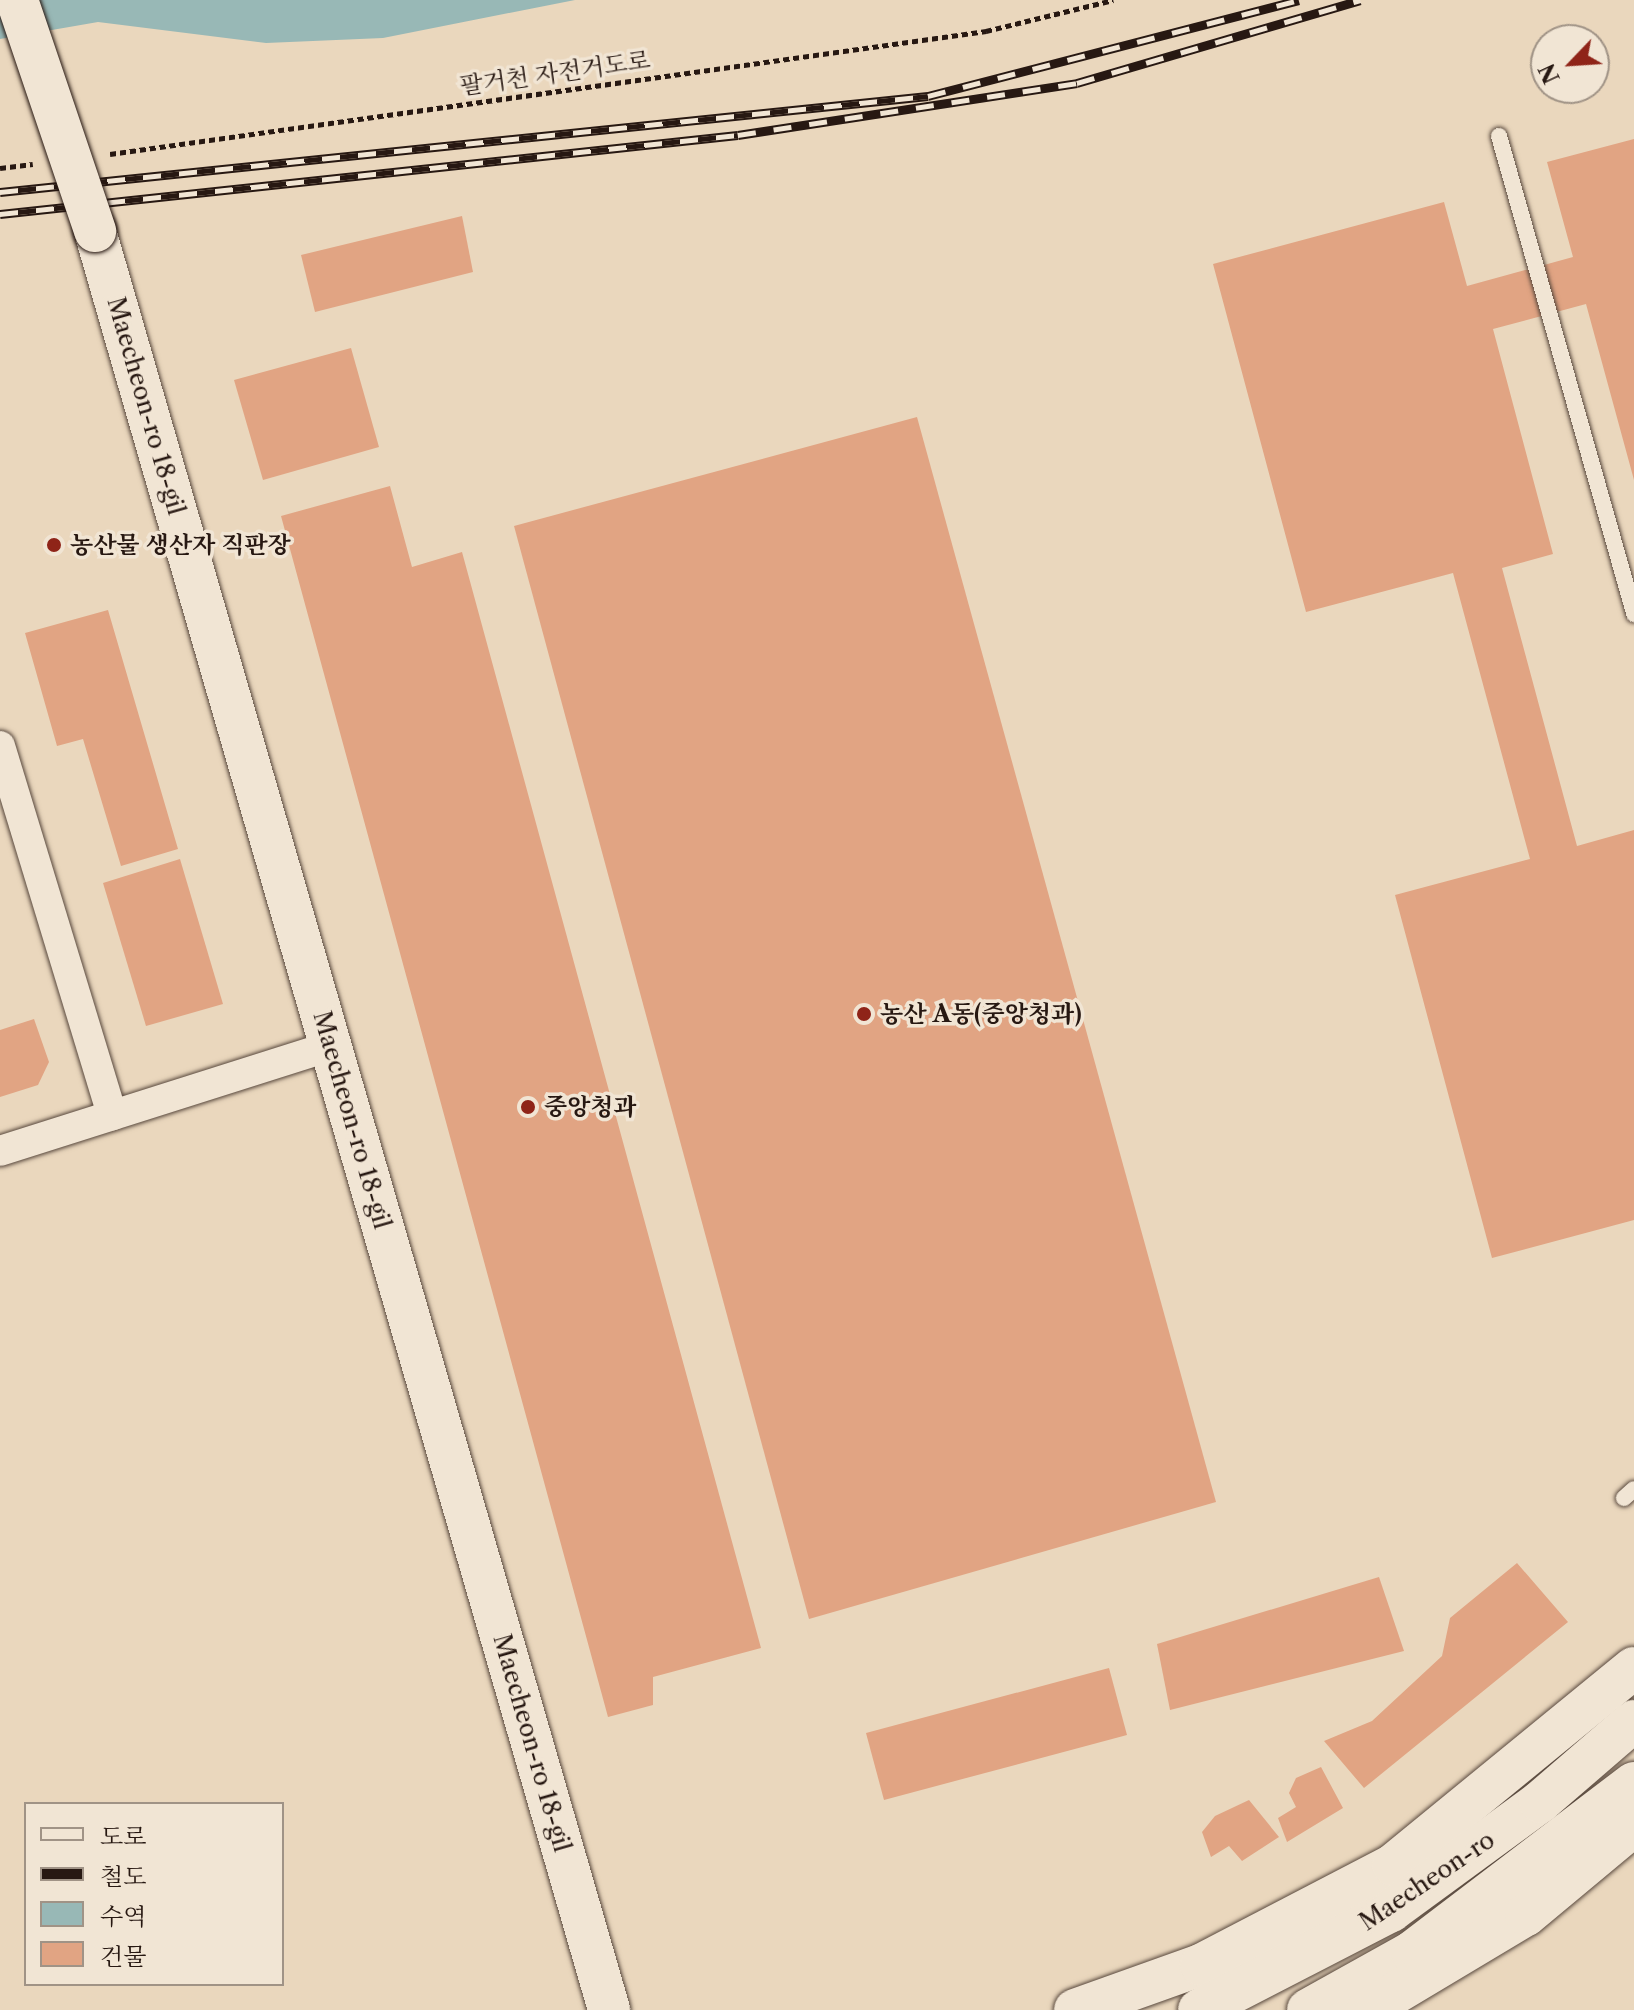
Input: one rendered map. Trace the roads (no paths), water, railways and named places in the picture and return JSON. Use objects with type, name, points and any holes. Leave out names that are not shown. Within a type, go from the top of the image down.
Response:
[{"type":"main road","name":"Maecheon-ro 18-gil","points":[[17,0],[95,231],[609,2010]]},
{"type":"main road","points":[[1075,2010],[1201,1965],[1393,1865],[1634,1668]]},
{"type":"main road","name":"Maecheon-ro","points":[[1199,2010],[1391,1911],[1540,1802],[1634,1721]]},
{"type":"main road","name":"Maecheon-ro","points":[[1308,2010],[1412,1952],[1634,1783]]},
{"type":"main road","points":[[1367,2010],[1526,1915],[1634,1825]]},
{"type":"street","points":[[0,746],[112,1115]]},
{"type":"street","points":[[0,1151],[331,1046]]},
{"type":"lane","points":[[1499,136],[1633,611]]},
{"type":"water","points":[[0,0],[575,0],[383,38],[266,43],[98,22],[0,39]]},
{"type":"railway","points":[[0,192],[928,96],[1299,0]]},
{"type":"railway","points":[[0,214],[738,135],[1077,83],[1360,0]]},
{"type":"place","name":"농산물 생산자 직판장","points":[[54,545]]},
{"type":"place","name":"농산 A동(중앙청과)","points":[[864,1014]]},
{"type":"place","name":"중앙청과","points":[[528,1107]]}]
